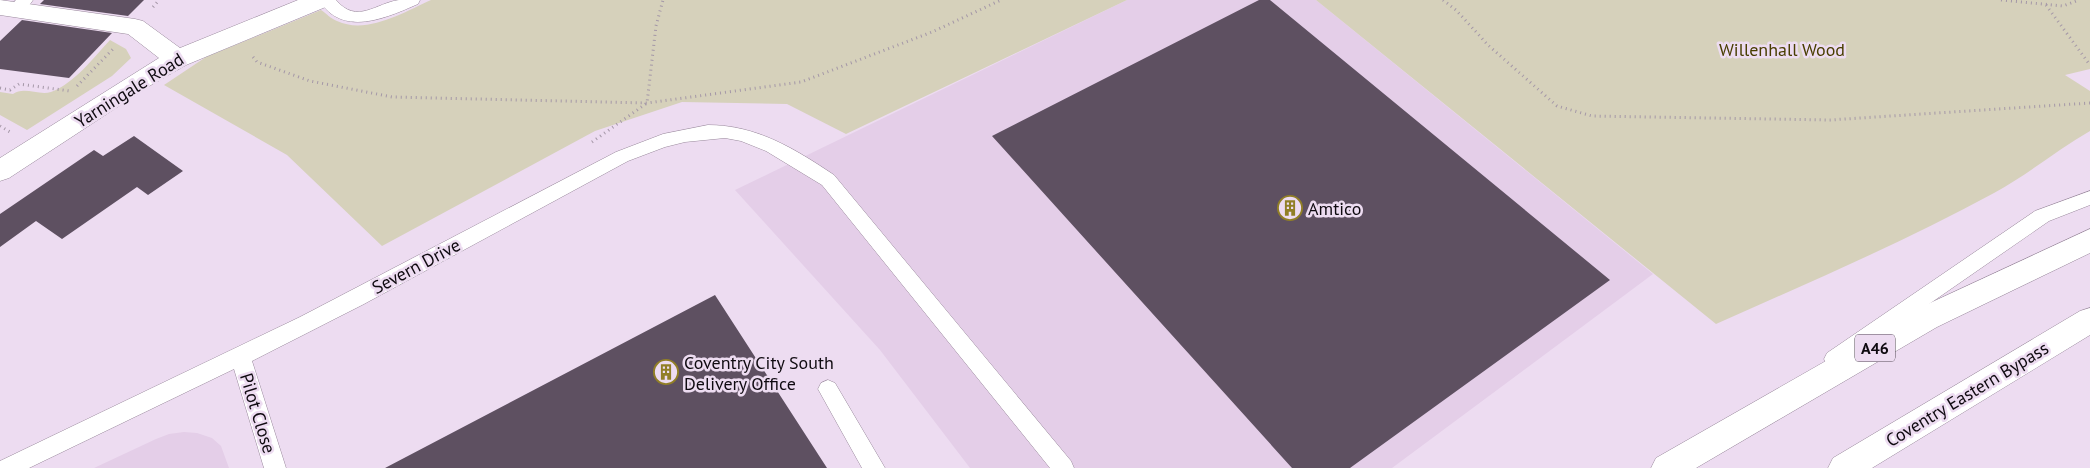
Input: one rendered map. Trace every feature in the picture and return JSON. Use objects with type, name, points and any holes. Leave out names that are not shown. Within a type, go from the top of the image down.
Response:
[{"type":"main road","name":"Yarningale Road","points":[[0,171],[177,59],[320,0]]},
{"type":"main road","points":[[13,6],[135,27],[177,59]]},
{"type":"main road","name":"A46","points":[[1667,468],[1927,318],[2090,240]]},
{"type":"main road","name":"Coventry Eastern Bypass","points":[[1844,468],[2090,320]]},
{"type":"lane","points":[[327,0],[333,8],[340,12],[364,17],[382,13],[412,0]]},
{"type":"lane","name":"Severn Drive","points":[[6,468],[241,358],[414,268],[607,162],[662,140],[710,132],[745,134],[791,156],[828,180],[1064,468]]},
{"type":"lane","points":[[1713,442],[2042,216],[2090,198]]},
{"type":"lane","name":"Pilot Close","points":[[241,358],[275,468]]},
{"type":"lane","points":[[828,389],[874,468]]},
{"type":"path","points":[[648,103],[656,26],[663,0]]},
{"type":"path","points":[[235,35],[257,62],[310,81],[392,97],[648,103],[800,82],[932,32],[1002,0]]},
{"type":"path","points":[[1443,0],[1456,10],[1488,45],[1557,106],[1592,116],[1830,120],[2090,103]]},
{"type":"path","points":[[2001,0],[2064,6],[2079,0]]},
{"type":"path","points":[[2046,4],[2090,65]]},
{"type":"path","points":[[0,88],[10,90],[19,84],[71,92],[99,107]]},
{"type":"shaded area","points":[[1127,0],[1316,0],[1653,274],[1392,468],[970,468],[880,350],[735,190]]},
{"type":"shaded area","points":[[197,433],[212,438],[221,446],[229,468],[94,468],[156,439],[169,434]]},
{"type":"green space","points":[[431,0],[1127,0],[846,134],[787,104],[682,102],[595,131],[382,246],[287,155],[164,85],[206,57],[321,10],[333,19],[349,25],[373,24],[397,16]]},
{"type":"green space","name":"Willenhall Wood","points":[[1316,0],[2090,0],[2090,69],[2065,75],[2090,91],[2090,131],[2006,186],[1960,211],[1856,261],[1716,324]]},
{"type":"green space","points":[[110,40],[126,49],[131,58],[112,76],[27,130],[0,115],[0,92],[13,94],[22,91],[46,93],[60,88],[76,76]]},
{"type":"building","points":[[44,0],[144,0],[128,16],[40,4]]},
{"type":"building","name":"Amtico","points":[[1259,0],[1270,0],[1610,280],[1350,468],[1292,468],[992,136]]},
{"type":"building","points":[[22,20],[112,33],[69,78],[0,69],[0,41]]},
{"type":"building","points":[[134,136],[183,171],[148,195],[137,187],[62,239],[36,221],[0,247],[0,214],[94,150],[103,156]]},
{"type":"building","name":"Coventry City South Delivery Office","points":[[715,295],[827,468],[385,468]]},
{"type":"place","name":"Amtico","points":[[1290,208]]},
{"type":"place","name":"Coventry City South Delivery Office","points":[[666,372]]}]
